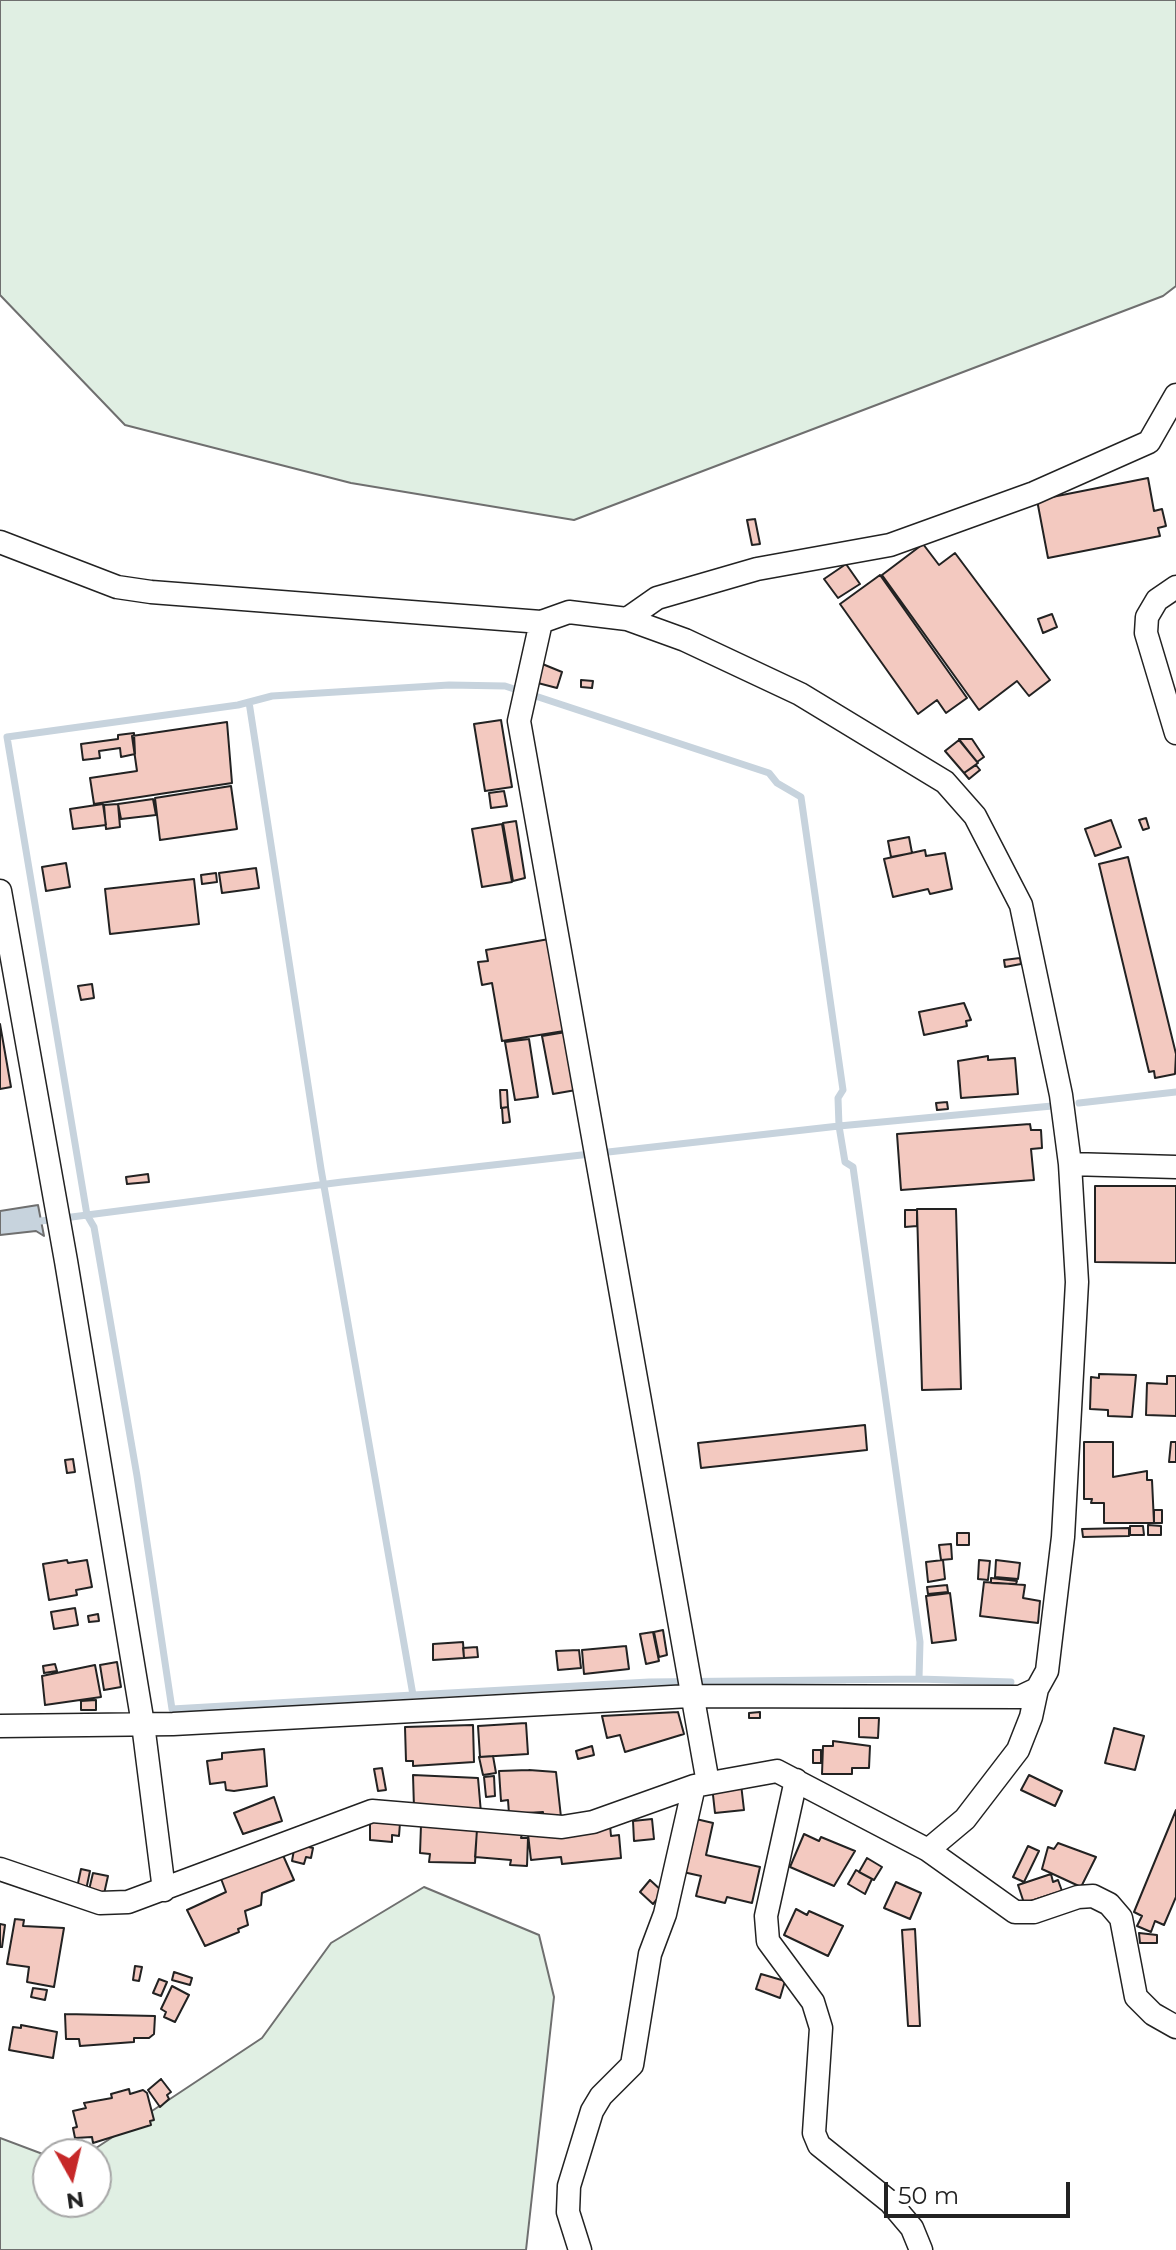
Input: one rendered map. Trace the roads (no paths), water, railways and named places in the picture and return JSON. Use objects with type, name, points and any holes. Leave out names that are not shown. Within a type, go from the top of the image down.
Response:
[{"type":"street","points":[[627,619],[657,598],[757,569],[890,545],[1048,488],[1149,442],[1176,395]]},
{"type":"street","points":[[0,542],[117,587],[140,590],[541,622],[569,612],[627,619],[685,640],[800,694],[945,782],[975,816],[1021,905],[1061,1095],[1070,1164],[1077,1282],[1073,1374],[1063,1537],[1047,1671],[1037,1689],[1031,1717],[1018,1750],[965,1819],[928,1850]]},
{"type":"street","points":[[1176,587],[1157,600],[1147,617],[1146,633],[1176,733]]},
{"type":"street","points":[[541,622],[523,691],[519,721],[688,1685],[701,1784],[665,1914],[650,1954],[632,2065],[601,2096],[592,2111],[569,2186],[568,2212],[580,2250]]},
{"type":"street","points":[[0,891],[69,1275],[143,1724],[164,1890]]},
{"type":"street","points":[[1070,1164],[1176,1167]]},
{"type":"street","points":[[0,1726],[143,1724],[688,1685],[1020,1697],[1037,1689]]},
{"type":"street","points":[[0,1869],[100,1903],[128,1902],[372,1811],[562,1827],[593,1822],[701,1784],[777,1771],[928,1850],[1015,1912],[1034,1912],[1078,1897],[1093,1896],[1109,1904],[1121,1918],[1136,1997],[1153,2014],[1176,2027]]},
{"type":"street","points":[[796,1780],[766,1916],[768,1941],[813,2002],[821,2028],[814,2133],[819,2145],[890,2202],[912,2228],[921,2250]]},
{"type":"waterway","points":[[413,1695],[172,1709],[137,1476],[94,1227],[87,1215],[7,737],[238,705],[272,696],[449,685],[505,686],[769,773],[777,783],[801,797],[843,1090],[838,1098],[839,1126],[845,1162],[853,1167],[920,1642],[919,1679]]},
{"type":"waterway","points":[[249,702],[321,1169],[413,1695],[649,1682],[919,1679],[1011,1682]]},
{"type":"waterway","points":[[1079,1103],[1176,1092]]},
{"type":"waterway","points":[[33,1222],[342,1182],[839,1126],[1052,1106]]}]
